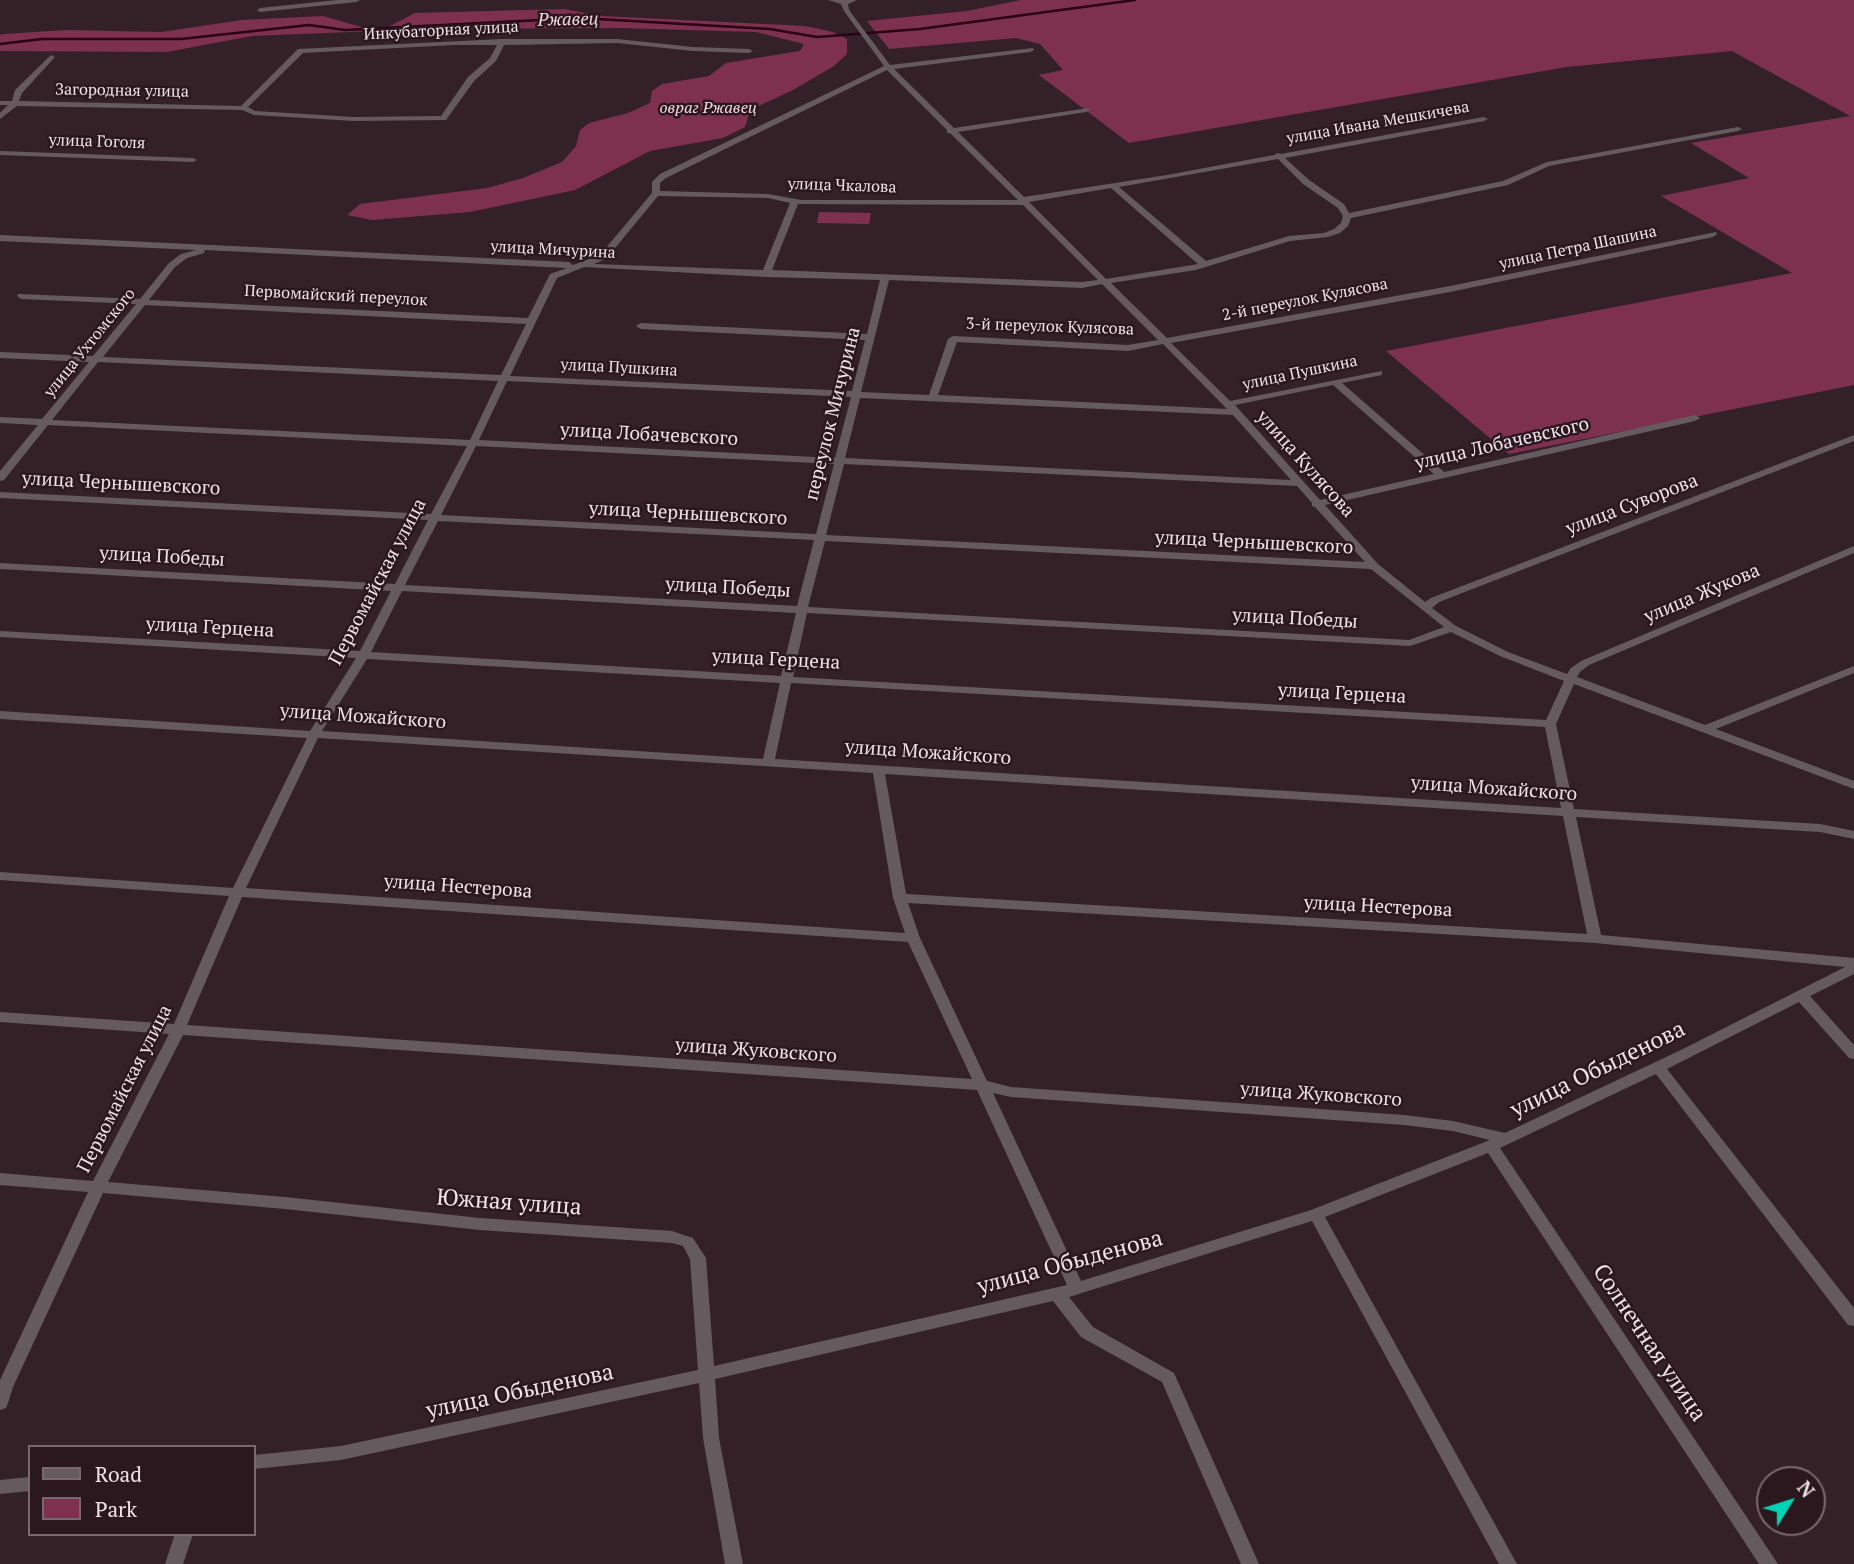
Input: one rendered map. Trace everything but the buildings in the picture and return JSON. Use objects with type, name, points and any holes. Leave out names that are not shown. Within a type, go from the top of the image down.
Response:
[{"type":"street","points":[[260,10],[357,0]]},
{"type":"street","points":[[831,0],[844,3],[854,0]]},
{"type":"street","name":"улица Кулясова","points":[[844,3],[846,10],[888,67],[1231,408],[1296,483],[1374,566],[1424,608],[1452,628],[1504,654],[1854,785]]},
{"type":"street","name":"Инкубаторная улица","points":[[243,108],[301,51],[502,41],[617,41],[693,50],[749,51]]},
{"type":"street","name":"Загородная улица","points":[[0,103],[243,108],[254,113],[354,119],[443,118],[471,79],[493,59],[502,41]]},
{"type":"street","name":"Первомайская улица","points":[[0,1403],[97,1187],[177,1030],[238,891],[315,733],[364,654],[473,443],[528,321],[553,276],[603,257],[656,193],[656,182],[663,176],[888,67],[1030,50]]},
{"type":"street","points":[[0,117],[15,103],[18,92],[51,57]]},
{"type":"street","points":[[950,131],[1086,110]]},
{"type":"street","name":"улица Ивана Мешкичева","points":[[1278,155],[1484,119]]},
{"type":"street","points":[[1278,155],[1306,182],[1341,206],[1347,216],[1505,183],[1547,164],[1738,130]]},
{"type":"street","name":"улица Гоголя","points":[[0,153],[193,160]]},
{"type":"street","name":"улица Чкалова","points":[[656,193],[768,196],[795,201],[983,205],[1025,201],[1278,155]]},
{"type":"street","points":[[1113,186],[1205,265]]},
{"type":"street","points":[[766,274],[795,201]]},
{"type":"street","name":"улица Мичурина","points":[[0,238],[766,274],[1082,285],[1205,265],[1289,239],[1337,231],[1345,224],[1347,216]]},
{"type":"street","name":"улица Петра Шашина","points":[[1450,289],[1713,234]]},
{"type":"street","name":"улица Ухтомского","points":[[0,478],[177,260],[194,253],[218,249]]},
{"type":"street","name":"переулок Мичурина","points":[[768,762],[802,610],[885,279]]},
{"type":"street","name":"2-й переулок Кулясова","points":[[1166,342],[1450,289]]},
{"type":"street","name":"Первомайский переулок","points":[[21,296],[528,321]]},
{"type":"street","points":[[641,326],[870,337]]},
{"type":"street","name":"3-й переулок Кулясова","points":[[932,399],[953,339],[1128,348],[1166,342]]},
{"type":"street","name":"улица Пушкина","points":[[0,355],[932,399],[1231,408],[1379,373]]},
{"type":"street","points":[[1335,382],[1441,475]]},
{"type":"street","name":"улица Лобачевского","points":[[1316,504],[1695,418]]},
{"type":"street","name":"улица Лобачевского","points":[[0,420],[1296,483]]},
{"type":"street","name":"улица Суворова","points":[[1424,608],[1435,600],[1854,438]]},
{"type":"street","name":"улица Чернышевского","points":[[0,495],[1374,566]]},
{"type":"street","name":"улица Жукова","points":[[1549,724],[1573,681],[1575,670],[1585,663],[1854,549]]},
{"type":"street","name":"улица Победы","points":[[0,566],[1410,643],[1452,628]]},
{"type":"street","name":"улица Герцена","points":[[0,634],[1549,724]]},
{"type":"street","points":[[1704,730],[1854,669]]},
{"type":"street","name":"улица Можайского","points":[[0,715],[1820,828],[1854,835]]},
{"type":"street","points":[[1549,724],[1595,939]]},
{"type":"street","points":[[878,769],[900,898],[913,938],[1077,1289]]},
{"type":"street","name":"улица Нестерова","points":[[0,876],[913,938]]},
{"type":"street","name":"улица Нестерова","points":[[900,898],[1595,939],[1854,966]]},
{"type":"street","name":"улица Обыденова","points":[[256,1462],[341,1453],[706,1375],[1077,1289],[1316,1214],[1492,1146],[1658,1067],[1854,966]]},
{"type":"street","points":[[1801,995],[1854,1054]]},
{"type":"street","name":"улица Жуковского","points":[[0,1017],[980,1085],[1011,1092],[1404,1120],[1453,1126],[1508,1139]]},
{"type":"street","points":[[1658,1067],[1854,1320]]},
{"type":"street","name":"Солнечная улица","points":[[1492,1146],[1769,1564]]},
{"type":"street","name":"Южная улица","points":[[0,1179],[285,1203],[480,1224],[672,1237],[688,1242],[698,1258],[711,1438],[734,1564]]},
{"type":"street","points":[[1316,1214],[1508,1564]]},
{"type":"street","points":[[1057,1294],[1087,1332],[1168,1378],[1250,1564]]},
{"type":"street","points":[[0,1487],[28,1484]]},
{"type":"street","points":[[174,1564],[183,1536]]},
{"type":"green space","points":[[1021,0],[1854,0],[1854,385],[1509,454],[1386,351],[1792,273],[1661,196],[1749,178],[1691,143],[1850,116],[1732,51],[1567,67],[1129,143],[1039,75],[1063,70],[1040,44],[1016,38],[889,49],[867,21],[967,11]]},
{"type":"green space","name":"овраг Ржавец","points":[[564,9],[603,16],[805,26],[833,32],[847,39],[847,54],[834,66],[793,90],[750,110],[745,127],[723,138],[650,151],[575,190],[470,212],[372,220],[347,215],[360,204],[487,188],[523,178],[562,162],[576,146],[580,130],[589,123],[628,113],[650,103],[652,91],[662,84],[709,76],[726,63],[800,51],[804,44],[756,32],[620,28],[423,29],[252,36],[167,52],[0,51],[0,35],[4,34],[66,30],[161,32],[242,20],[323,16],[368,29],[388,27],[415,13]]},
{"type":"green space","points":[[819,212],[871,213],[869,224],[817,223]]},
{"type":"waterway","name":"Ржавец","points":[[0,44],[42,39],[181,39],[309,25],[345,30],[580,18],[770,29],[817,37],[920,29],[1135,0]]}]
